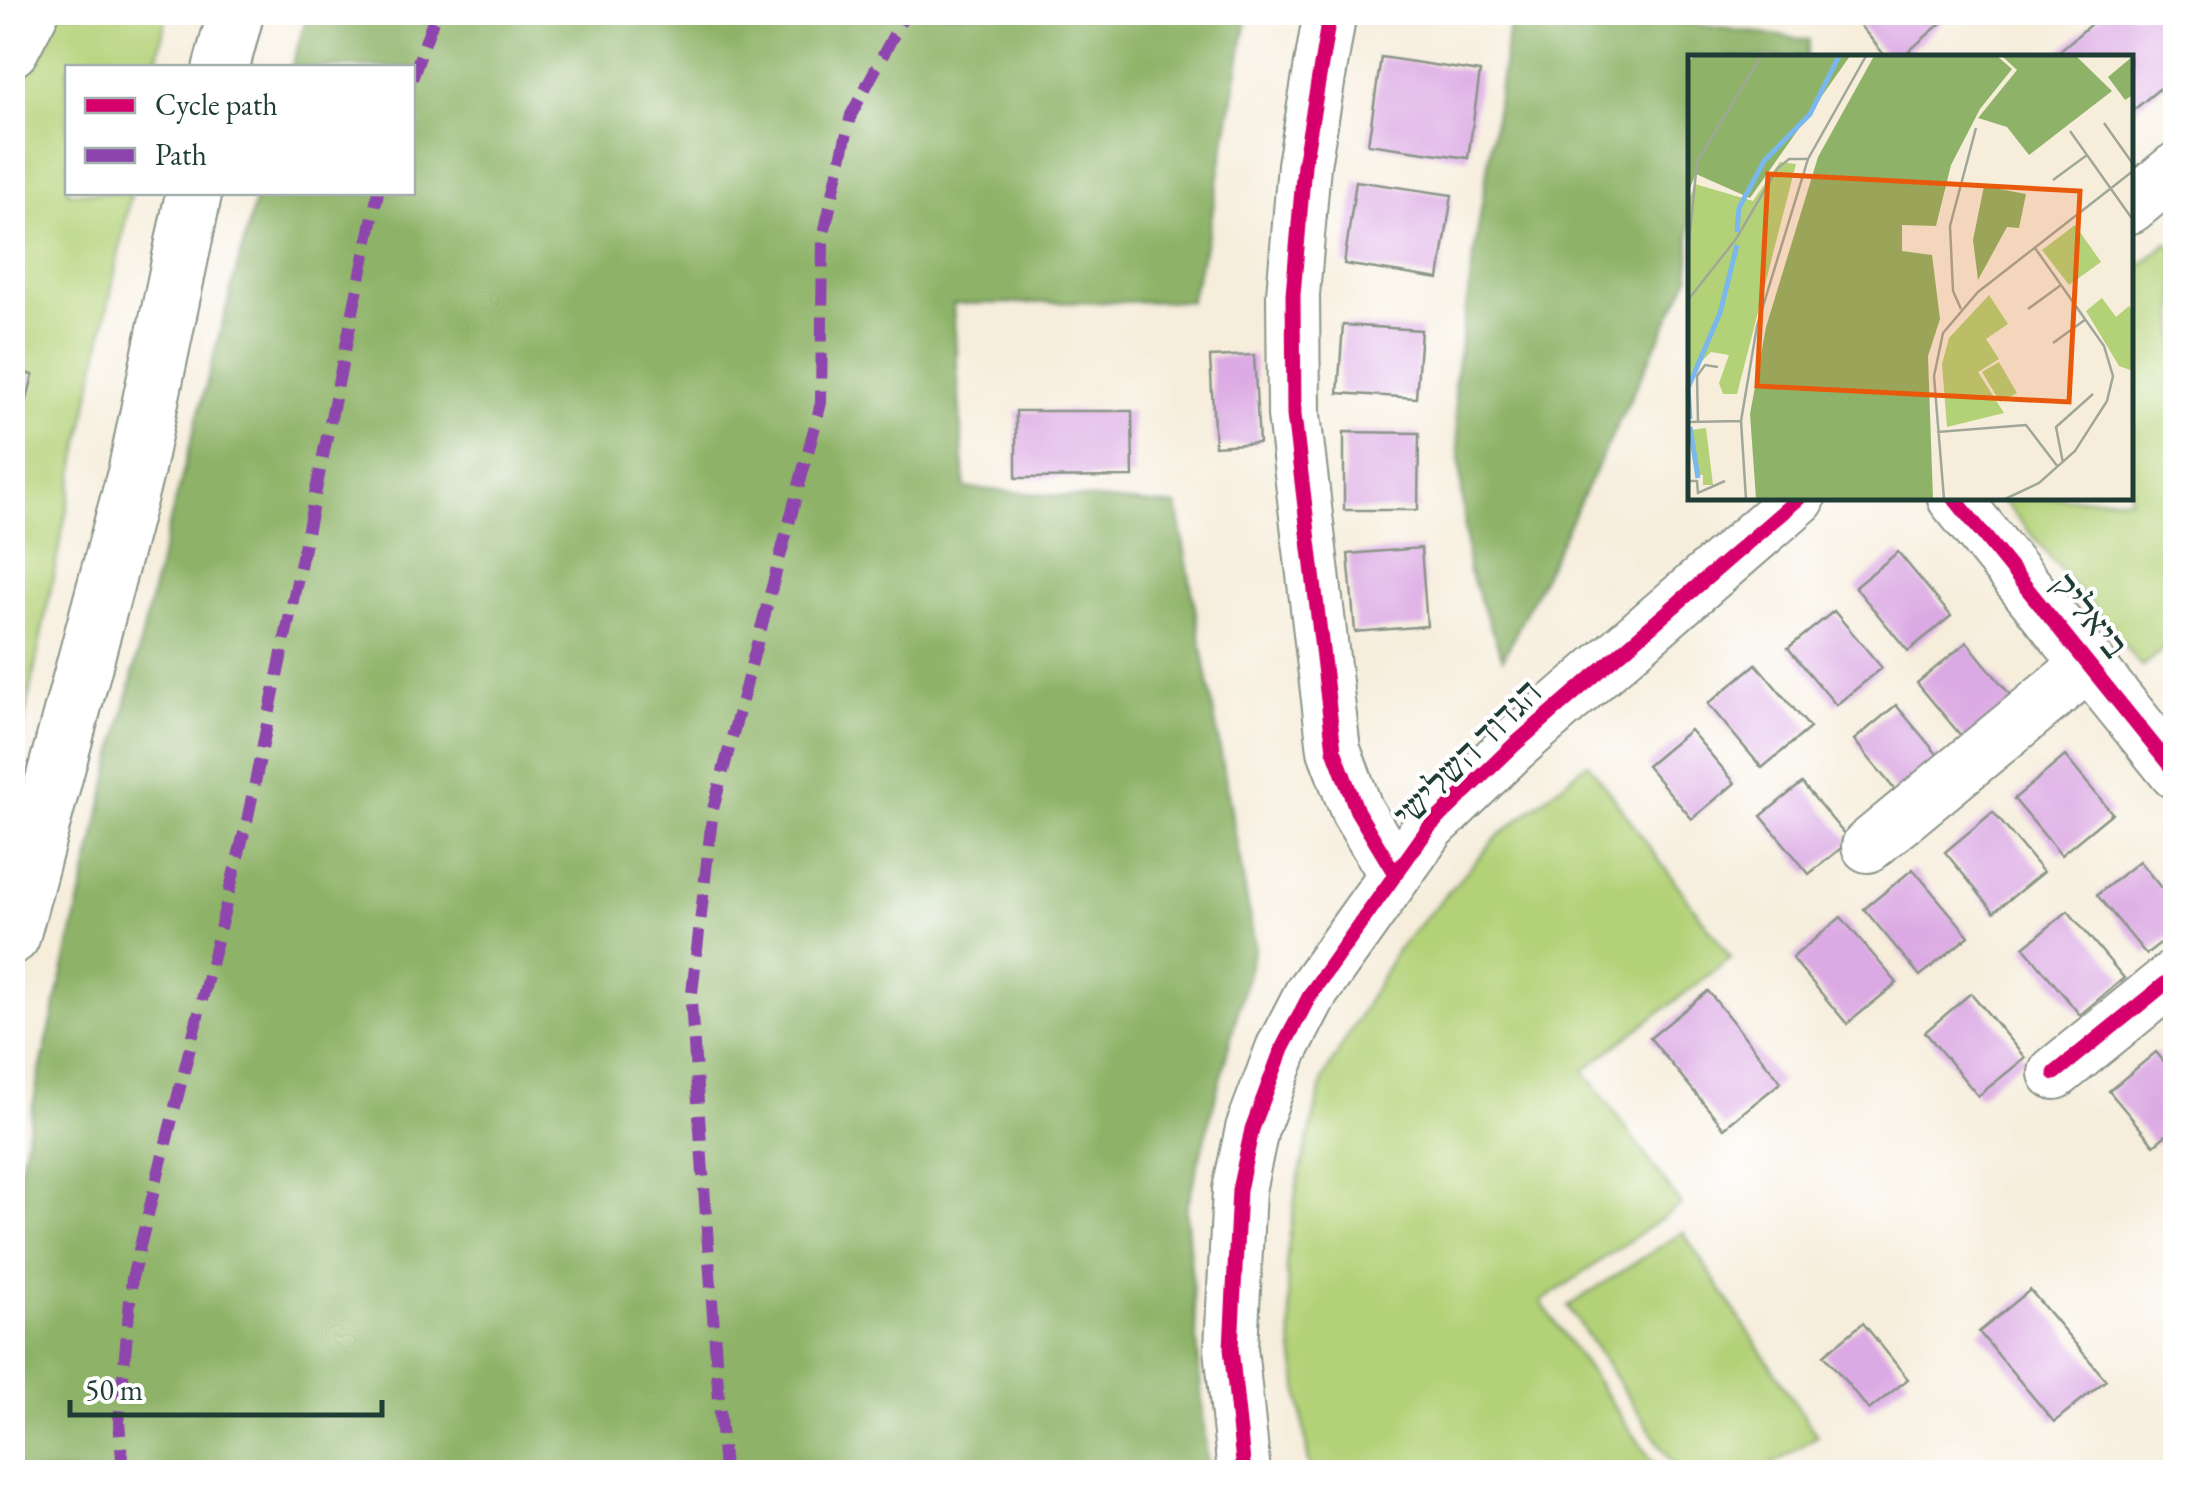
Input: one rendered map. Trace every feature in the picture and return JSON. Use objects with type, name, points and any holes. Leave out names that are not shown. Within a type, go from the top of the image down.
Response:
[{"type":"main road","points":[[222,65],[236,12]]},
{"type":"main road","points":[[12,936],[136,471],[193,195]]},
{"type":"street","points":[[12,50],[32,12]]},
{"type":"street","points":[[1330,12],[1304,165],[1293,295],[1294,415],[1334,750],[1357,811],[1395,874]]},
{"type":"street","points":[[2133,205],[2176,168]]},
{"type":"street","name":"הגדוד השלישי","points":[[1244,1472],[1231,1348],[1239,1190],[1252,1129],[1282,1049],[1311,994],[1430,826],[1513,746],[1797,500]]},
{"type":"street","name":"ביאליק","points":[[1956,500],[2176,772]]},
{"type":"street","points":[[1868,846],[2088,664]]},
{"type":"street","points":[[2055,1073],[2176,975]]},
{"type":"green space","points":[[309,12],[1248,13],[1209,231],[1190,301],[953,304],[965,488],[1177,506],[1255,946],[1186,1210],[1208,1472],[13,1472],[13,1204],[40,1071],[159,563],[256,195],[415,195],[415,65],[292,65]]},
{"type":"green space","points":[[13,13],[167,13],[156,65],[65,65],[65,195],[131,195],[13,775]]},
{"type":"green space","points":[[1511,13],[1613,13],[1809,40],[1806,55],[1688,55],[1688,280],[1503,659],[1468,569],[1454,387]]},
{"type":"green space","points":[[2168,242],[2176,252],[2175,639],[2142,667],[2003,500],[2133,500],[2133,272]]},
{"type":"green space","points":[[1588,763],[1731,958],[1584,1070],[1681,1205],[1541,1302],[1660,1472],[1310,1472],[1286,1263],[1297,1185],[1324,1077],[1397,950],[1496,838]]},
{"type":"green space","points":[[1683,1232],[1817,1436],[1761,1472],[1678,1472],[1568,1306]]},
{"type":"building","points":[[1849,12],[1944,12],[1948,17],[1904,55],[1885,55]]},
{"type":"building","points":[[2105,12],[2166,12],[2176,24],[2176,75],[2133,111],[2133,55],[2055,55]]},
{"type":"building","points":[[1381,57],[1480,72],[1468,158],[1368,144]]},
{"type":"building","points":[[1356,181],[1452,195],[1439,279],[1344,264]]},
{"type":"building","points":[[1343,325],[1421,330],[1416,398],[1338,393]]},
{"type":"building","points":[[1254,355],[1259,443],[1215,446],[1210,357]]},
{"type":"building","points":[[12,370],[33,375],[14,453],[12,453]]},
{"type":"building","points":[[1016,411],[1132,411],[1133,477],[1016,478]]},
{"type":"building","points":[[1344,432],[1419,433],[1418,510],[1344,510]]},
{"type":"building","points":[[1421,548],[1427,626],[1355,632],[1348,554]]},
{"type":"building","points":[[1898,552],[1951,616],[1908,651],[1855,587]]},
{"type":"building","points":[[1834,611],[1882,668],[1836,705],[1788,648]]},
{"type":"building","points":[[1967,642],[2016,702],[1967,743],[1917,683]]},
{"type":"building","points":[[1756,664],[1810,728],[1762,768],[1708,704]]},
{"type":"building","points":[[1896,705],[1942,760],[1899,795],[1854,740]]},
{"type":"building","points":[[1690,730],[1735,783],[1692,819],[1647,766]]},
{"type":"building","points":[[2065,756],[2112,813],[2061,855],[2014,799]]},
{"type":"building","points":[[1802,783],[1850,841],[1809,874],[1761,816]]},
{"type":"building","points":[[1993,812],[2043,872],[1994,912],[1945,852]]},
{"type":"building","points":[[2139,861],[2176,906],[2176,931],[2146,954],[2097,895]]},
{"type":"building","points":[[1913,869],[1969,936],[1920,976],[1864,909]]},
{"type":"building","points":[[2068,911],[2124,978],[2080,1015],[2024,947]]},
{"type":"building","points":[[1841,917],[1897,983],[1847,1024],[1792,958]]},
{"type":"building","points":[[1708,991],[1781,1082],[1724,1128],[1650,1038]]},
{"type":"building","points":[[1971,993],[2025,1058],[1978,1096],[1925,1032]]},
{"type":"building","points":[[2156,1052],[2176,1076],[2176,1127],[2154,1145],[2109,1091]]},
{"type":"building","points":[[2030,1290],[2106,1380],[2054,1422],[1979,1332]]},
{"type":"building","points":[[1863,1323],[1908,1379],[1869,1410],[1824,1355]]},
{"type":"marked path","points":[[415,71],[436,12]]},
{"type":"marked path","points":[[724,1472],[691,1002],[713,809],[821,403],[823,238],[851,115],[906,12]]},
{"type":"marked path","points":[[123,1472],[119,1421],[132,1278],[247,821],[377,195]]},
{"type":"cycle path","points":[[1330,12],[1304,165],[1293,295],[1294,415],[1334,750],[1357,811],[1395,874]]},
{"type":"cycle path","points":[[1244,1472],[1231,1348],[1239,1190],[1252,1129],[1282,1049],[1311,993],[1430,826],[1513,746],[1797,500]]},
{"type":"cycle path","points":[[1956,500],[2176,773]]},
{"type":"cycle path","points":[[2055,1073],[2176,975]]}]
